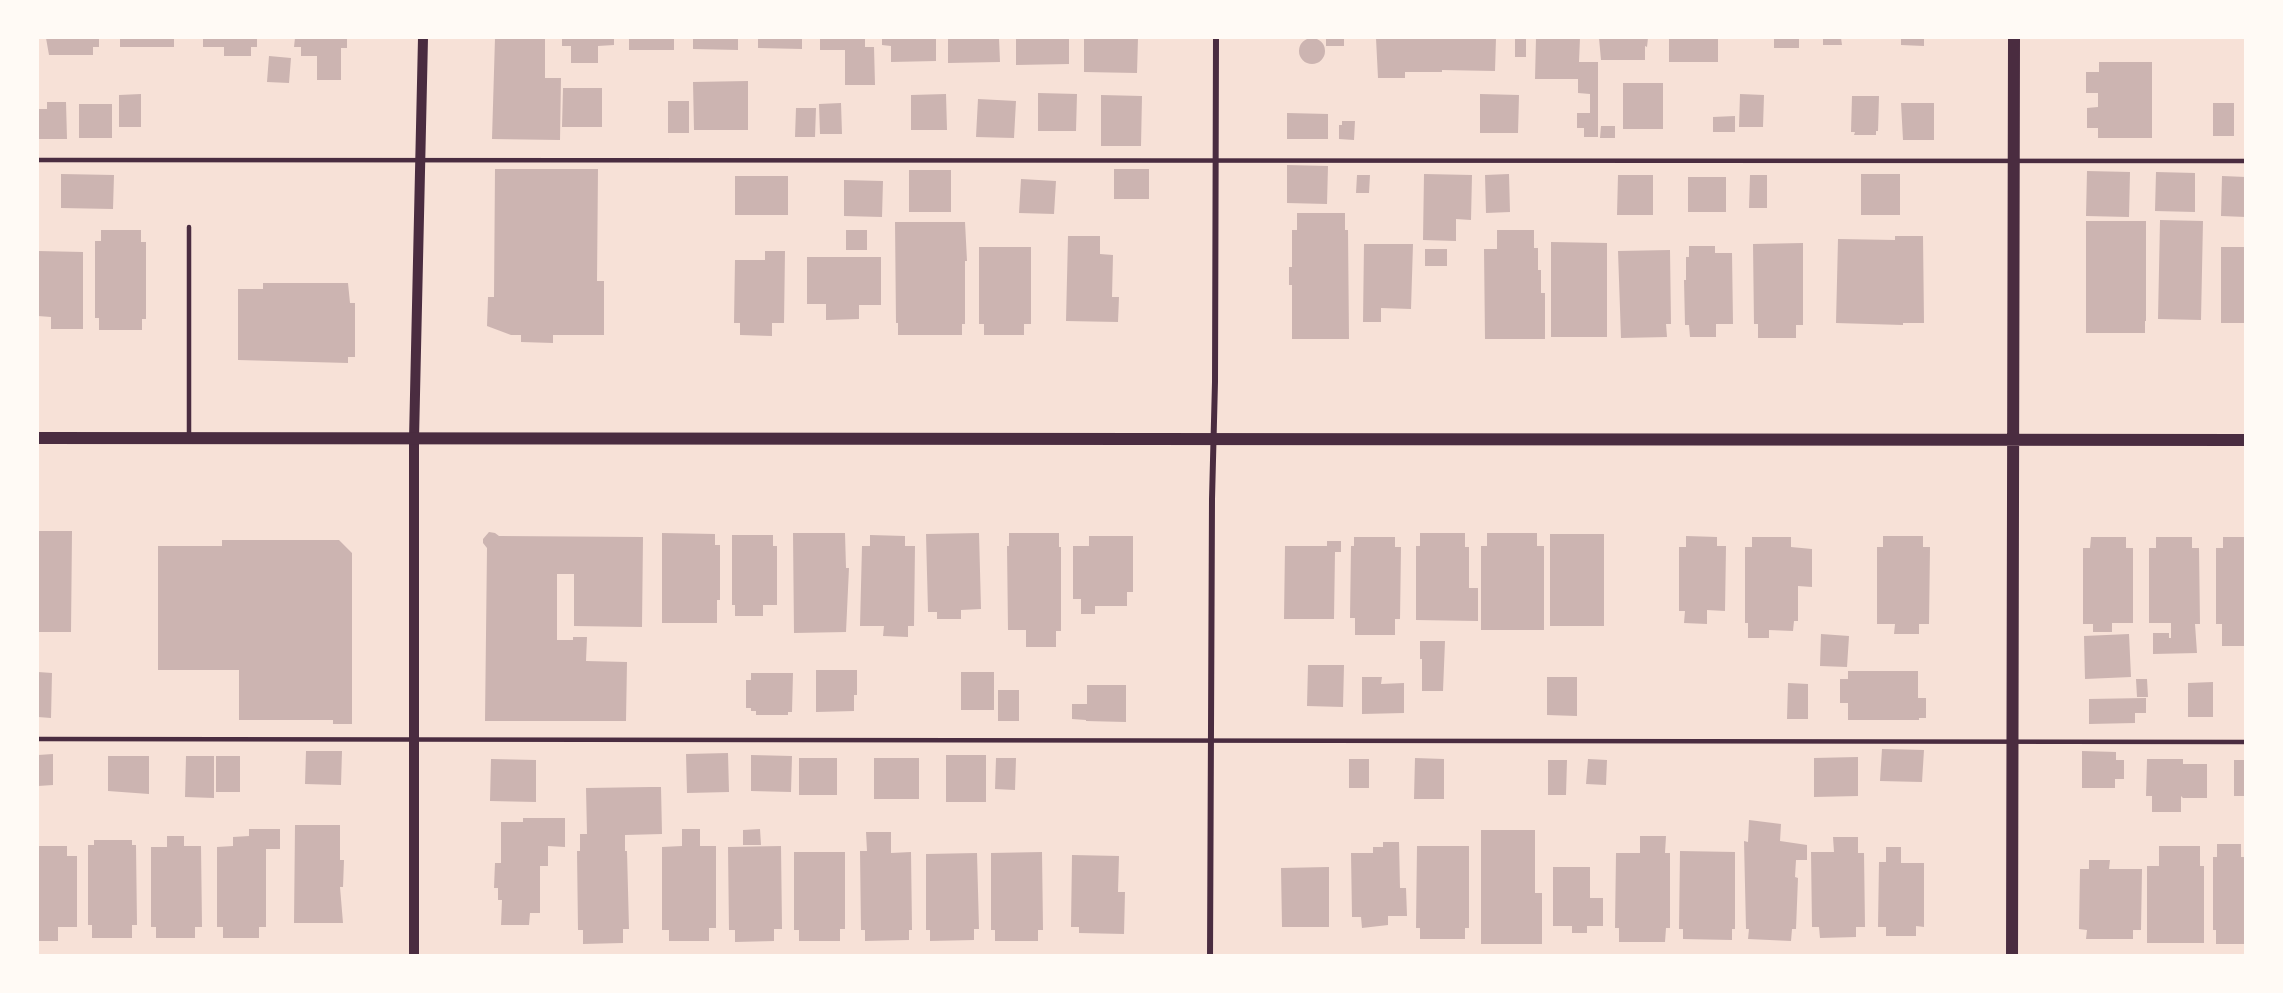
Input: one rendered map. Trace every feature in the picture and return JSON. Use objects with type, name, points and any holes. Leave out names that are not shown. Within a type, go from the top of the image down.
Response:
[{"type":"main road","points":[[2012,956],[2014,38]]},
{"type":"main road","points":[[38,438],[2246,440]]},
{"type":"street","points":[[414,956],[414,439],[423,38]]},
{"type":"street","points":[[1210,956],[1216,38]]},
{"type":"lane","points":[[38,159],[2246,161]]},
{"type":"lane","points":[[189,227],[189,439]]},
{"type":"lane","points":[[38,739],[2246,741]]},
{"type":"building","points":[[46,38],[99,38],[99,47],[93,47],[93,55],[49,55]]},
{"type":"building","points":[[120,38],[174,38],[174,47],[120,47]]},
{"type":"building","points":[[203,38],[257,38],[257,47],[251,47],[251,56],[224,56],[224,47],[203,47]]},
{"type":"building","points":[[295,38],[347,38],[347,48],[341,48],[341,80],[317,80],[317,56],[301,56],[301,47],[294,47]]},
{"type":"building","points":[[495,38],[545,38],[545,78],[561,78],[560,140],[492,139]]},
{"type":"building","points":[[562,38],[614,38],[614,45],[598,46],[598,63],[571,63],[571,46],[562,46]]},
{"type":"building","points":[[629,38],[674,38],[674,50],[629,50]]},
{"type":"building","points":[[693,38],[738,38],[738,50],[693,49]]},
{"type":"building","points":[[758,38],[802,38],[802,49],[758,48]]},
{"type":"building","points":[[820,38],[865,38],[865,47],[874,47],[875,85],[845,85],[845,50],[820,50]]},
{"type":"building","points":[[882,38],[936,38],[936,61],[891,62],[891,46],[882,45]]},
{"type":"building","points":[[948,38],[999,38],[1000,62],[948,63]]},
{"type":"building","points":[[1016,38],[1069,38],[1069,64],[1016,65]]},
{"type":"building","points":[[1084,38],[1138,38],[1137,73],[1084,72]]},
{"type":"building","points":[[1312,38],[1321,42],[1325,51],[1321,60],[1312,64],[1303,60],[1299,51],[1303,42]]},
{"type":"building","points":[[1326,38],[1344,38],[1344,46],[1326,46]]},
{"type":"building","points":[[1376,38],[1496,38],[1495,71],[1405,72],[1405,78],[1378,78]]},
{"type":"building","points":[[1515,38],[1526,38],[1526,57],[1515,57]]},
{"type":"building","points":[[1536,38],[1580,38],[1579,62],[1598,62],[1598,137],[1584,137],[1584,128],[1577,128],[1577,113],[1590,113],[1590,94],[1578,93],[1578,79],[1535,79]]},
{"type":"building","points":[[1599,38],[1648,38],[1647,47],[1645,46],[1645,60],[1601,60]]},
{"type":"building","points":[[1669,38],[1718,38],[1718,62],[1669,62]]},
{"type":"building","points":[[1774,38],[1799,38],[1799,48],[1774,48]]},
{"type":"building","points":[[1823,38],[1841,38],[1842,45],[1823,45]]},
{"type":"building","points":[[1901,38],[1924,38],[1924,46],[1901,45]]},
{"type":"building","points":[[269,56],[291,58],[289,83],[267,82]]},
{"type":"building","points":[[2099,62],[2152,62],[2152,138],[2098,138],[2098,128],[2087,128],[2087,108],[2098,107],[2098,93],[2086,93],[2086,72],[2099,72]]},
{"type":"building","points":[[748,81],[748,130],[694,130],[693,82]]},
{"type":"building","points":[[1623,83],[1663,83],[1663,129],[1623,129]]},
{"type":"building","points":[[563,88],[602,88],[602,127],[562,127]]},
{"type":"building","points":[[1038,93],[1077,94],[1076,131],[1038,131]]},
{"type":"building","points":[[141,94],[141,127],[119,127],[119,95]]},
{"type":"building","points":[[946,94],[947,130],[911,130],[911,95]]},
{"type":"building","points":[[1480,94],[1519,95],[1518,133],[1480,133]]},
{"type":"building","points":[[1740,94],[1764,95],[1763,127],[1739,127]]},
{"type":"building","points":[[1101,95],[1142,96],[1141,146],[1101,146]]},
{"type":"building","points":[[1852,96],[1879,96],[1876,135],[1854,135],[1855,132],[1851,132]]},
{"type":"building","points":[[978,99],[1016,101],[1014,138],[976,137]]},
{"type":"building","points":[[668,101],[689,101],[689,133],[668,133]]},
{"type":"building","points":[[47,102],[66,102],[67,139],[38,139],[38,109],[47,109]]},
{"type":"building","points":[[841,103],[842,134],[820,134],[819,104]]},
{"type":"building","points":[[1901,103],[1934,103],[1934,140],[1903,140]]},
{"type":"building","points":[[2213,103],[2234,103],[2234,136],[2213,136]]},
{"type":"building","points":[[79,104],[112,104],[112,138],[79,138]]},
{"type":"building","points":[[796,108],[816,108],[815,137],[795,137]]},
{"type":"building","points":[[1287,113],[1328,114],[1328,139],[1287,139]]},
{"type":"building","points":[[1735,116],[1735,132],[1713,132],[1713,117]]},
{"type":"building","points":[[1342,121],[1355,121],[1354,140],[1339,139],[1339,125],[1342,125]]},
{"type":"building","points":[[1601,126],[1615,126],[1615,138],[1600,138]]},
{"type":"building","points":[[1287,165],[1328,166],[1327,204],[1287,203]]},
{"type":"building","points":[[495,169],[598,169],[597,281],[604,281],[604,335],[553,335],[553,343],[521,342],[521,335],[511,335],[487,326],[488,297],[494,297]]},
{"type":"building","points":[[1114,169],[1149,169],[1149,199],[1114,199]]},
{"type":"building","points":[[909,170],[951,170],[951,212],[909,212]]},
{"type":"building","points":[[2087,171],[2130,172],[2129,217],[2086,216]]},
{"type":"building","points":[[2156,172],[2195,173],[2195,212],[2155,211]]},
{"type":"building","points":[[61,174],[114,175],[113,209],[61,208]]},
{"type":"building","points":[[1424,174],[1472,175],[1471,220],[1456,219],[1456,241],[1423,240]]},
{"type":"building","points":[[1509,174],[1510,212],[1486,213],[1485,175]]},
{"type":"building","points":[[1861,174],[1900,174],[1900,215],[1861,215]]},
{"type":"building","points":[[1357,175],[1370,175],[1369,193],[1356,193]]},
{"type":"building","points":[[1618,175],[1653,175],[1653,215],[1617,215]]},
{"type":"building","points":[[1750,175],[1767,175],[1767,208],[1749,208]]},
{"type":"building","points":[[735,176],[788,176],[788,215],[735,215]]},
{"type":"building","points":[[2222,176],[2246,177],[2246,217],[2221,216]]},
{"type":"building","points":[[1688,177],[1726,177],[1726,212],[1688,212]]},
{"type":"building","points":[[1021,179],[1056,181],[1054,214],[1019,213]]},
{"type":"building","points":[[844,180],[883,181],[882,217],[844,216]]},
{"type":"building","points":[[1297,213],[1345,213],[1345,230],[1348,230],[1349,339],[1292,339],[1292,285],[1289,285],[1289,267],[1292,267],[1292,230],[1297,230]]},
{"type":"building","points":[[2160,220],[2203,221],[2201,320],[2158,319]]},
{"type":"building","points":[[2086,221],[2146,221],[2145,333],[2086,333]]},
{"type":"building","points":[[895,222],[965,222],[967,261],[965,261],[965,324],[962,324],[962,335],[898,335]]},
{"type":"building","points":[[101,230],[141,230],[141,242],[146,242],[146,319],[142,319],[142,330],[99,330],[99,318],[95,318],[95,241],[101,241]]},
{"type":"building","points":[[846,230],[867,230],[867,250],[846,250]]},
{"type":"building","points":[[1497,230],[1534,230],[1534,248],[1538,248],[1538,270],[1541,270],[1541,293],[1545,293],[1545,339],[1485,339],[1484,249],[1497,249]]},
{"type":"building","points":[[1068,236],[1100,236],[1100,254],[1113,255],[1112,297],[1119,297],[1118,322],[1066,321]]},
{"type":"building","points":[[1895,236],[1923,236],[1924,323],[1903,323],[1903,325],[1836,323],[1838,239],[1895,240]]},
{"type":"building","points":[[1551,242],[1607,243],[1607,337],[1551,337]]},
{"type":"building","points":[[1803,243],[1803,325],[1796,325],[1796,338],[1758,338],[1758,324],[1754,324],[1753,244]]},
{"type":"building","points":[[1364,244],[1413,244],[1411,309],[1381,308],[1381,322],[1363,322]]},
{"type":"building","points":[[1689,246],[1715,246],[1715,253],[1732,253],[1733,324],[1716,324],[1716,337],[1690,337],[1689,325],[1685,325],[1684,280],[1686,280],[1686,257],[1689,257]]},
{"type":"building","points":[[979,247],[1031,247],[1031,324],[1024,324],[1024,335],[984,335],[984,324],[979,324]]},
{"type":"building","points":[[2221,247],[2246,247],[2246,323],[2221,323]]},
{"type":"building","points":[[1425,249],[1447,249],[1447,266],[1425,266]]},
{"type":"building","points":[[1670,250],[1671,324],[1666,324],[1667,337],[1621,338],[1618,251]]},
{"type":"building","points":[[38,251],[83,252],[83,329],[51,329],[51,317],[38,316]]},
{"type":"building","points":[[765,251],[785,251],[784,323],[772,323],[772,336],[740,335],[740,323],[734,323],[735,260],[765,260]]},
{"type":"building","points":[[807,257],[881,257],[881,305],[859,305],[859,319],[826,320],[826,304],[807,304]]},
{"type":"building","points":[[263,283],[348,283],[350,303],[355,303],[355,357],[348,357],[348,363],[238,360],[238,289],[263,289]]},
{"type":"building","points":[[38,531],[72,531],[71,632],[38,632]]},
{"type":"building","points":[[489,532],[499,536],[643,537],[642,627],[574,626],[574,574],[557,574],[557,640],[587,637],[586,661],[627,662],[626,721],[485,721],[487,548],[483,539]]},
{"type":"building","points":[[662,533],[715,534],[715,545],[720,545],[720,600],[717,600],[717,623],[662,623]]},
{"type":"building","points":[[793,533],[845,533],[846,568],[849,568],[846,632],[794,633]]},
{"type":"building","points":[[979,533],[981,609],[961,610],[961,619],[937,619],[937,612],[928,612],[926,534]]},
{"type":"building","points":[[1009,533],[1059,533],[1061,631],[1056,631],[1056,647],[1026,647],[1026,630],[1008,630],[1007,546],[1009,546]]},
{"type":"building","points":[[1420,533],[1465,533],[1465,547],[1469,547],[1469,588],[1478,588],[1478,621],[1416,620],[1416,546],[1420,546]]},
{"type":"building","points":[[1487,533],[1537,533],[1537,546],[1544,546],[1544,630],[1481,630],[1481,546],[1487,546]]},
{"type":"building","points":[[1550,534],[1604,534],[1604,626],[1550,626]]},
{"type":"building","points":[[732,535],[773,535],[773,546],[777,546],[777,605],[763,605],[763,616],[735,616],[735,605],[732,605]]},
{"type":"building","points":[[870,535],[905,536],[905,546],[915,546],[914,626],[908,626],[908,637],[883,636],[884,626],[860,626],[862,546],[870,546]]},
{"type":"building","points":[[1089,536],[1133,536],[1133,592],[1127,592],[1127,606],[1095,606],[1095,614],[1081,614],[1081,599],[1073,599],[1073,546],[1089,546]]},
{"type":"building","points":[[1686,536],[1717,537],[1717,546],[1726,546],[1725,611],[1707,610],[1707,624],[1684,623],[1685,611],[1679,611],[1679,547],[1686,547]]},
{"type":"building","points":[[1883,536],[1923,536],[1923,547],[1930,547],[1929,624],[1919,624],[1919,634],[1894,634],[1895,624],[1877,624],[1877,547],[1883,547]]},
{"type":"building","points":[[1354,537],[1395,537],[1395,547],[1401,547],[1400,619],[1395,619],[1395,635],[1355,635],[1355,618],[1350,618],[1351,546],[1354,546]]},
{"type":"building","points":[[1752,537],[1791,537],[1791,547],[1812,549],[1812,587],[1798,586],[1798,621],[1794,621],[1793,631],[1769,630],[1769,638],[1748,638],[1748,623],[1745,623],[1745,547],[1752,547]]},
{"type":"building","points":[[2091,537],[2126,537],[2126,548],[2133,548],[2133,623],[2112,623],[2112,632],[2093,632],[2093,624],[2083,624],[2083,548],[2090,548]]},
{"type":"building","points":[[2156,537],[2192,537],[2192,548],[2199,548],[2200,624],[2195,624],[2197,653],[2153,654],[2153,633],[2169,633],[2169,638],[2171,638],[2171,623],[2149,623],[2149,548],[2156,548]]},
{"type":"building","points":[[2223,537],[2246,537],[2245,646],[2222,646],[2222,624],[2216,624],[2216,548],[2223,548]]},
{"type":"building","points":[[222,540],[339,540],[352,553],[352,724],[333,724],[333,720],[239,720],[239,670],[158,670],[158,546],[222,546]]},
{"type":"building","points":[[1327,541],[1341,541],[1341,552],[1335,552],[1334,619],[1284,619],[1285,546],[1327,546]]},
{"type":"building","points":[[1821,634],[1849,636],[1847,667],[1820,666]]},
{"type":"building","points":[[2129,634],[2131,677],[2085,679],[2084,636]]},
{"type":"building","points":[[1420,641],[1445,641],[1443,691],[1422,691]]},
{"type":"building","points":[[1308,665],[1344,665],[1343,707],[1307,706]]},
{"type":"building","points":[[816,670],[857,670],[857,695],[854,695],[854,711],[816,712]]},
{"type":"building","points":[[1848,671],[1918,671],[1918,698],[1926,698],[1926,718],[1919,718],[1919,720],[1848,720],[1848,703],[1840,703],[1840,679],[1848,679]]},
{"type":"building","points":[[38,672],[52,673],[51,718],[38,717]]},
{"type":"building","points":[[961,672],[994,672],[994,710],[961,710]]},
{"type":"building","points":[[751,673],[793,673],[792,712],[788,712],[788,715],[756,715],[756,711],[746,708],[746,680],[751,680]]},
{"type":"building","points":[[1362,677],[1382,677],[1381,684],[1404,683],[1404,713],[1362,714]]},
{"type":"building","points":[[1547,677],[1577,677],[1577,716],[1547,715]]},
{"type":"building","points":[[2136,679],[2147,679],[2148,697],[2137,697]]},
{"type":"building","points":[[2213,682],[2213,717],[2188,717],[2188,683]]},
{"type":"building","points":[[1788,683],[1808,684],[1808,719],[1787,719]]},
{"type":"building","points":[[1087,685],[1126,685],[1126,722],[1072,719],[1072,704],[1087,704]]},
{"type":"building","points":[[998,690],[1019,690],[1019,721],[998,721]]},
{"type":"building","points":[[2146,698],[2146,713],[2135,713],[2135,723],[2089,724],[2089,699]]},
{"type":"building","points":[[1882,749],[1924,750],[1922,782],[1880,781]]},
{"type":"building","points":[[306,751],[342,751],[341,785],[305,784]]},
{"type":"building","points":[[2082,751],[2116,752],[2116,760],[2124,760],[2124,779],[2115,779],[2115,788],[2082,788]]},
{"type":"building","points":[[728,753],[729,792],[687,793],[686,754]]},
{"type":"building","points":[[53,754],[53,785],[38,786],[38,755]]},
{"type":"building","points":[[751,755],[792,756],[791,792],[751,791]]},
{"type":"building","points":[[946,755],[986,755],[986,802],[946,802]]},
{"type":"building","points":[[108,756],[149,756],[149,794],[108,791]]},
{"type":"building","points":[[186,756],[214,756],[214,798],[185,797]]},
{"type":"building","points":[[216,756],[240,756],[240,792],[216,792]]},
{"type":"building","points":[[1858,757],[1858,796],[1814,797],[1814,758]]},
{"type":"building","points":[[799,758],[837,758],[837,795],[799,795]]},
{"type":"building","points":[[874,758],[919,758],[919,799],[874,799]]},
{"type":"building","points":[[996,758],[1016,758],[1015,790],[995,789]]},
{"type":"building","points":[[1415,758],[1444,759],[1444,799],[1414,799]]},
{"type":"building","points":[[491,759],[536,760],[536,802],[490,801]]},
{"type":"building","points":[[1349,759],[1369,759],[1369,788],[1349,788]]},
{"type":"building","points":[[1588,759],[1607,760],[1606,785],[1586,784]]},
{"type":"building","points":[[2147,759],[2183,759],[2183,764],[2207,764],[2207,798],[2183,798],[2181,796],[2181,812],[2152,812],[2152,796],[2146,796]]},
{"type":"building","points":[[1548,760],[1567,760],[1566,795],[1548,795]]},
{"type":"building","points":[[2234,760],[2246,760],[2246,796],[2234,796]]},
{"type":"building","points":[[661,787],[662,834],[625,835],[629,929],[623,929],[623,943],[583,944],[583,930],[578,930],[577,851],[580,851],[580,834],[587,834],[586,788]]},
{"type":"building","points":[[523,818],[565,818],[565,847],[548,846],[548,866],[540,866],[540,913],[530,913],[529,925],[501,925],[502,900],[498,900],[498,888],[494,888],[495,863],[501,863],[501,822],[523,822]]},
{"type":"building","points":[[1749,820],[1781,824],[1780,841],[1807,845],[1807,860],[1796,860],[1795,877],[1798,878],[1796,929],[1792,929],[1791,941],[1748,939],[1744,841],[1748,842]]},
{"type":"building","points":[[295,825],[340,825],[340,860],[344,860],[343,887],[340,887],[343,923],[294,923]]},
{"type":"building","points":[[249,829],[280,829],[280,849],[266,849],[266,927],[259,927],[259,938],[223,938],[223,927],[217,927],[217,847],[233,846],[233,837],[249,836]]},
{"type":"building","points":[[682,829],[700,829],[700,846],[716,846],[716,928],[709,928],[709,941],[669,941],[669,930],[662,930],[662,847],[682,846]]},
{"type":"building","points":[[760,829],[761,845],[743,845],[743,830]]},
{"type":"building","points":[[1481,830],[1535,830],[1535,893],[1542,893],[1542,944],[1481,944]]},
{"type":"building","points":[[866,832],[891,832],[891,853],[911,852],[912,930],[909,930],[909,940],[865,941],[865,930],[861,930],[860,851],[867,851]]},
{"type":"building","points":[[167,836],[184,836],[184,846],[201,846],[202,927],[195,927],[195,938],[156,938],[156,927],[151,927],[151,847],[167,847]]},
{"type":"building","points":[[1640,836],[1666,836],[1665,853],[1670,853],[1670,928],[1666,928],[1665,942],[1619,942],[1619,928],[1615,928],[1616,853],[1640,853]]},
{"type":"building","points":[[1833,837],[1858,837],[1858,853],[1864,853],[1865,927],[1856,927],[1856,937],[1820,938],[1819,927],[1812,927],[1811,852],[1834,852]]},
{"type":"building","points":[[94,840],[132,840],[132,845],[136,845],[137,925],[132,925],[132,938],[92,938],[92,925],[88,925],[88,845],[94,845]]},
{"type":"building","points":[[1383,842],[1399,842],[1400,888],[1406,888],[1407,916],[1388,916],[1388,925],[1362,928],[1361,917],[1352,917],[1351,853],[1373,853],[1373,847],[1383,847]]},
{"type":"building","points":[[2217,844],[2241,844],[2241,857],[2246,857],[2246,944],[2216,944],[2216,930],[2213,930],[2213,857],[2217,857]]},
{"type":"building","points":[[38,846],[67,846],[67,856],[77,856],[77,927],[58,927],[58,941],[38,941]]},
{"type":"building","points":[[781,846],[782,929],[774,929],[774,941],[735,942],[735,930],[729,930],[728,847]]},
{"type":"building","points":[[1417,846],[1469,846],[1469,928],[1465,928],[1465,939],[1420,939],[1420,928],[1416,928]]},
{"type":"building","points":[[2159,846],[2200,846],[2200,866],[2204,866],[2204,943],[2147,943],[2147,866],[2159,866]]},
{"type":"building","points":[[1886,847],[1901,847],[1901,863],[1924,863],[1924,927],[1916,926],[1916,936],[1886,936],[1886,927],[1878,927],[1879,862],[1886,862]]},
{"type":"building","points":[[1680,851],[1735,852],[1735,929],[1732,929],[1732,940],[1683,939],[1683,929],[1679,929]]},
{"type":"building","points":[[794,852],[845,852],[845,929],[840,929],[840,941],[799,941],[799,930],[794,930]]},
{"type":"building","points":[[1042,852],[1043,930],[1038,930],[1038,941],[995,941],[995,930],[991,930],[991,853]]},
{"type":"building","points":[[977,853],[979,929],[974,929],[974,940],[930,941],[930,930],[926,930],[926,854]]},
{"type":"building","points":[[1072,855],[1119,856],[1118,892],[1125,892],[1124,934],[1079,933],[1079,927],[1071,927]]},
{"type":"building","points":[[2089,860],[2110,860],[2109,869],[2142,869],[2141,930],[2133,930],[2133,939],[2086,939],[2087,930],[2079,929],[2080,869],[2089,869]]},
{"type":"building","points":[[1329,867],[1329,927],[1282,927],[1281,868]]},
{"type":"building","points":[[1553,867],[1590,867],[1590,898],[1603,898],[1603,926],[1587,926],[1587,933],[1572,933],[1572,926],[1553,926]]}]
